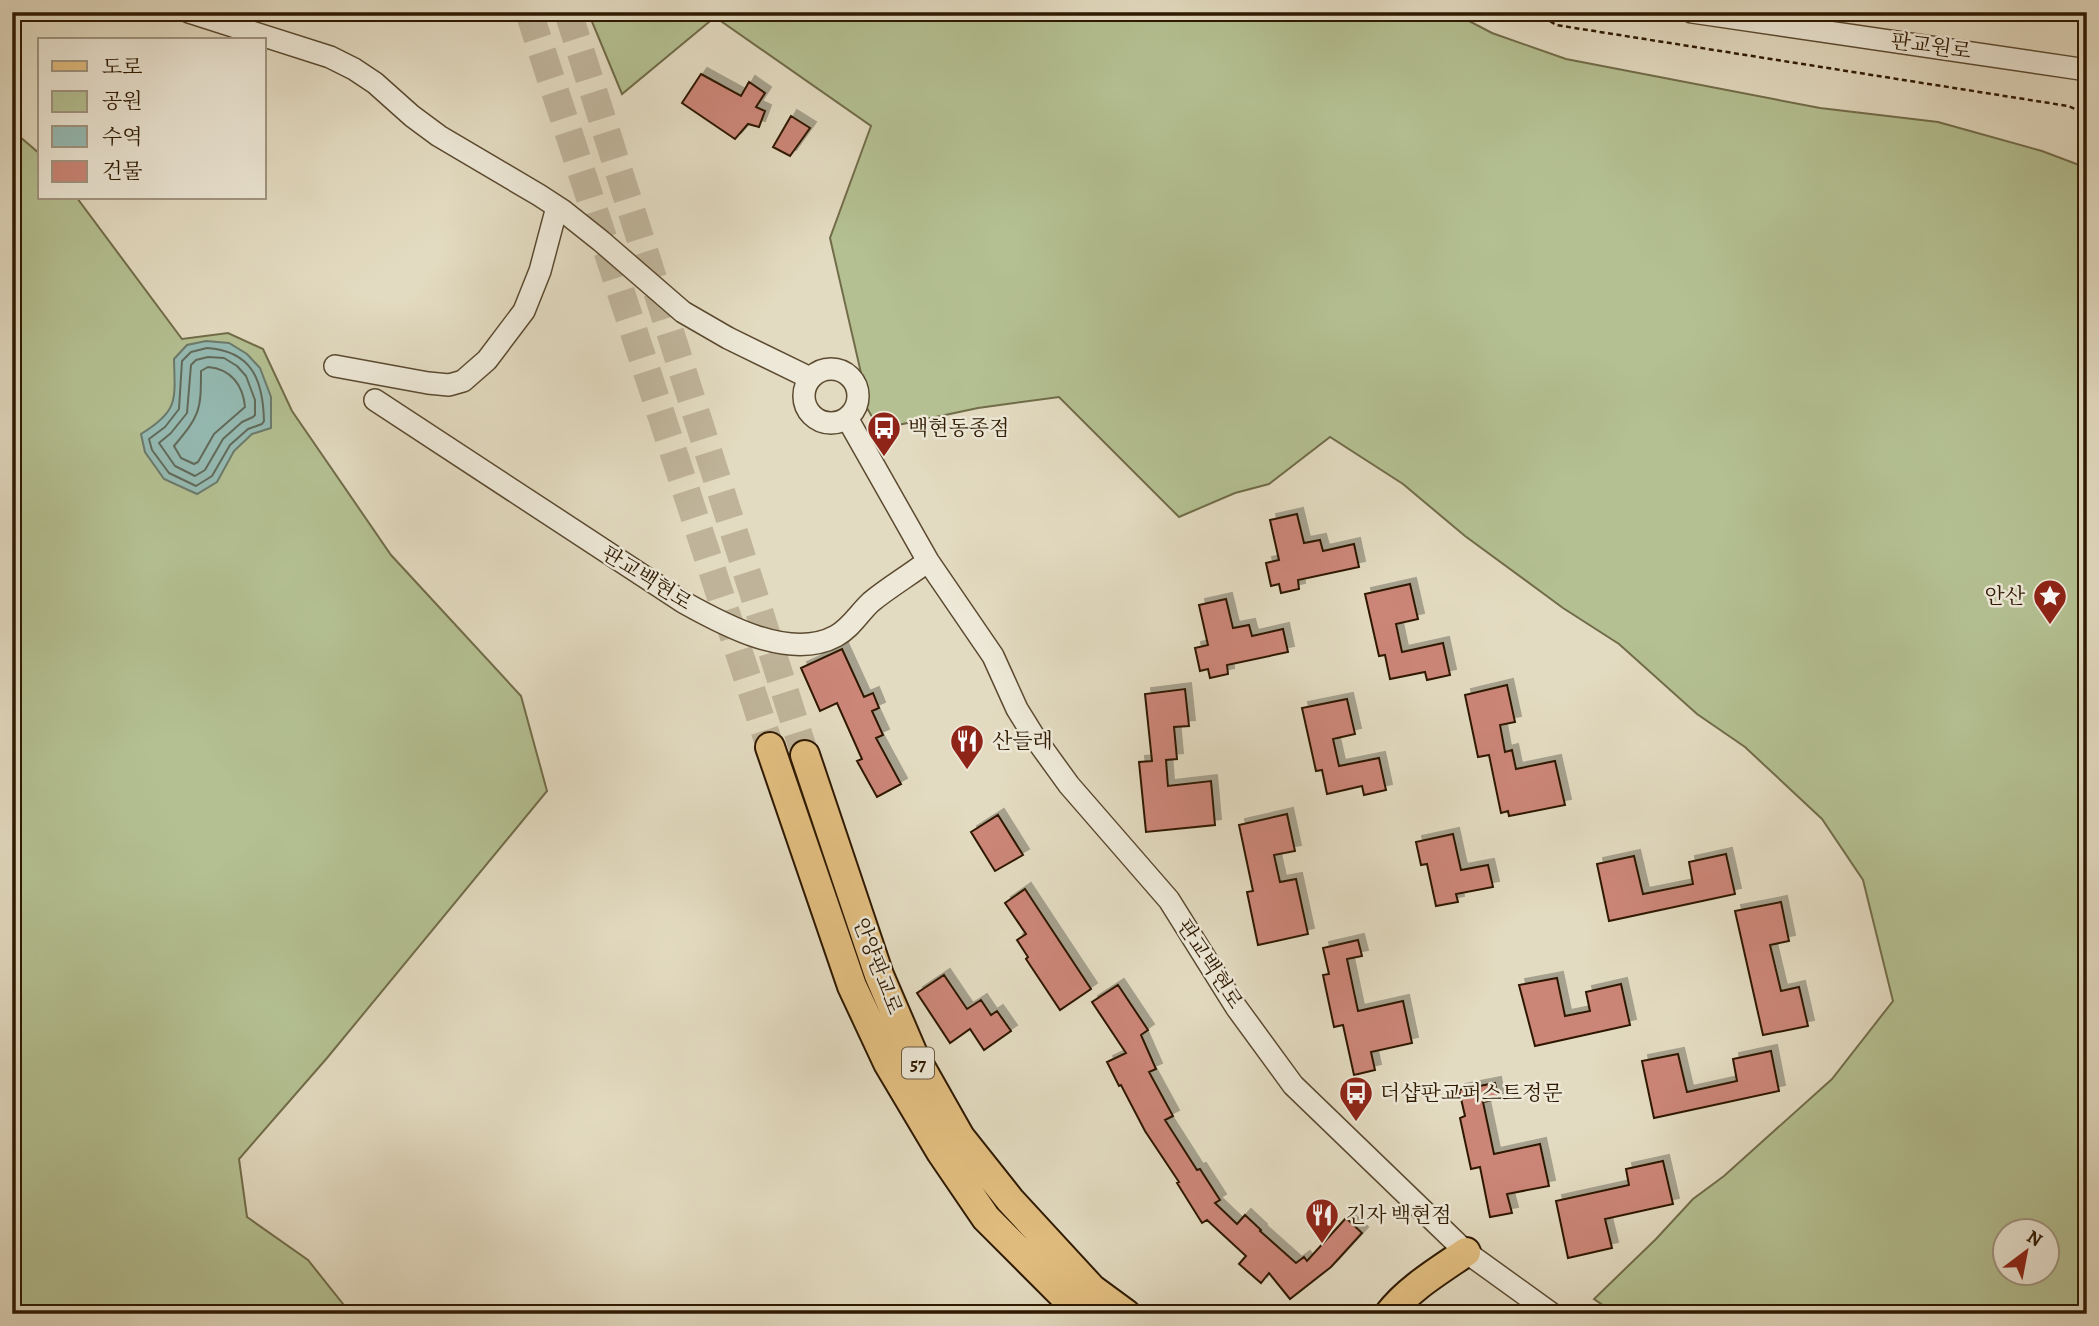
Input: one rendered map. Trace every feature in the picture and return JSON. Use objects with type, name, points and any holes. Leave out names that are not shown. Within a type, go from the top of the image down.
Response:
[{"type":"main road","name":"안양판교로","points":[[770,747],[852,986],[888,1063],[941,1152],[986,1218],[1082,1314]]},
{"type":"main road","name":"안양판교로","points":[[805,755],[879,975],[913,1054],[960,1137],[1010,1200],[1092,1289],[1126,1314]]},
{"type":"main road","points":[[1389,1314],[1422,1283],[1465,1252]]},
{"type":"street","points":[[189,12],[330,57],[354,69],[439,136],[557,207],[601,240],[683,312],[728,338],[810,378]]},
{"type":"street","name":"판교원로","points":[[1692,12],[1839,23],[2087,70]]},
{"type":"street","points":[[335,366],[449,386],[463,382],[487,360],[524,311],[540,271],[557,207]]},
{"type":"street","points":[[826,369],[835,369],[851,377],[856,385],[858,403],[847,418],[840,422],[824,423],[810,414],[803,392],[810,378],[826,369]]},
{"type":"street","name":"판교백현로","points":[[375,400],[683,603],[757,637],[780,643],[802,644],[836,636],[869,604],[929,561]]},
{"type":"street","name":"판교백현로","points":[[847,418],[929,561],[993,656],[1017,709],[1035,738],[1069,785],[1168,900],[1236,1007],[1293,1085],[1465,1252],[1552,1314]]},
{"type":"path","points":[[1536,12],[1556,25],[2068,106],[2087,114]]},
{"type":"green space","points":[[588,12],[1452,12],[1492,33],[1566,59],[1820,108],[1938,122],[2042,151],[2087,168],[2087,1314],[1616,1314],[1594,1299],[1693,1199],[1724,1176],[1832,1079],[1893,1001],[1863,880],[1822,819],[1745,747],[1697,714],[1619,644],[1563,608],[1465,536],[1403,484],[1330,437],[1269,484],[1235,493],[1179,517],[1059,397],[978,408],[879,429],[867,408],[830,238],[871,126],[715,17],[622,94]]},
{"type":"green space","points":[[12,130],[38,152],[38,200],[78,200],[182,339],[228,333],[263,349],[292,411],[391,555],[521,696],[547,791],[327,1058],[239,1159],[247,1217],[308,1260],[351,1314],[12,1314]]},
{"type":"water","points":[[206,341],[229,343],[247,354],[260,368],[271,397],[271,428],[252,434],[234,451],[217,482],[197,494],[164,479],[145,452],[141,434],[162,418],[172,403],[175,385],[174,359],[187,345]]},
{"type":"building","points":[[701,74],[741,96],[749,82],[765,93],[756,107],[765,111],[759,127],[748,124],[735,139],[682,103]]},
{"type":"building","points":[[791,116],[810,128],[790,156],[773,147]]},
{"type":"building","points":[[1297,514],[1304,543],[1320,540],[1323,551],[1354,544],[1359,567],[1298,580],[1299,589],[1281,593],[1279,584],[1271,586],[1266,563],[1279,560],[1270,520]]},
{"type":"building","points":[[1410,584],[1418,619],[1396,624],[1402,652],[1443,643],[1450,675],[1427,680],[1425,672],[1390,679],[1385,655],[1379,656],[1365,594]]},
{"type":"building","points":[[1226,599],[1233,628],[1249,625],[1252,636],[1283,629],[1288,652],[1227,665],[1228,674],[1210,678],[1208,669],[1200,671],[1195,648],[1208,645],[1199,605]]},
{"type":"building","points":[[842,649],[864,697],[873,693],[879,708],[872,711],[883,735],[876,738],[901,784],[877,797],[857,761],[862,759],[837,703],[820,711],[801,668]]},
{"type":"building","points":[[1507,685],[1515,722],[1500,725],[1505,752],[1512,750],[1516,769],[1555,761],[1565,805],[1509,816],[1508,811],[1501,813],[1489,755],[1478,757],[1465,695]]},
{"type":"building","points":[[1185,689],[1189,726],[1174,727],[1177,759],[1166,760],[1168,786],[1211,781],[1215,825],[1146,832],[1139,762],[1152,761],[1145,694]]},
{"type":"building","points":[[1347,699],[1355,734],[1333,739],[1339,766],[1379,758],[1386,790],[1364,795],[1362,786],[1327,794],[1322,770],[1316,771],[1302,708]]},
{"type":"building","points":[[1287,814],[1295,851],[1274,855],[1280,882],[1296,879],[1308,934],[1258,945],[1247,892],[1253,891],[1239,825]]},
{"type":"building","points":[[998,815],[1023,855],[995,871],[971,832]]},
{"type":"building","points":[[1453,834],[1461,870],[1488,865],[1493,887],[1456,894],[1458,902],[1436,906],[1427,864],[1421,865],[1416,842]]},
{"type":"building","points":[[1726,854],[1735,894],[1609,921],[1597,864],[1634,856],[1643,894],[1693,884],[1689,862]]},
{"type":"building","points":[[1025,889],[1091,989],[1060,1010],[1026,959],[1028,957],[1017,940],[1026,934],[1005,903]]},
{"type":"building","points":[[1781,902],[1789,941],[1770,945],[1781,991],[1799,987],[1808,1026],[1763,1035],[1735,911]]},
{"type":"building","points":[[1358,940],[1362,956],[1347,959],[1358,1011],[1403,1001],[1412,1043],[1371,1052],[1375,1070],[1354,1075],[1343,1025],[1334,1027],[1323,975],[1329,974],[1323,948]]},
{"type":"building","points":[[944,975],[967,1009],[981,1000],[991,1015],[997,1011],[1011,1031],[984,1050],[970,1029],[950,1043],[917,993]]},
{"type":"building","points":[[1557,978],[1565,1016],[1590,1011],[1586,992],[1621,984],[1630,1025],[1535,1046],[1519,985]]},
{"type":"building","points":[[1118,985],[1148,1030],[1141,1035],[1156,1069],[1149,1072],[1173,1116],[1165,1120],[1220,1200],[1215,1203],[1237,1224],[1245,1215],[1296,1263],[1304,1257],[1307,1261],[1346,1218],[1362,1233],[1331,1267],[1290,1299],[1269,1273],[1261,1283],[1239,1264],[1246,1256],[1207,1220],[1202,1223],[1145,1131],[1121,1085],[1119,1086],[1107,1062],[1126,1053],[1092,1002]]},
{"type":"building","points":[[1771,1051],[1779,1091],[1654,1118],[1642,1061],[1678,1054],[1687,1092],[1737,1081],[1733,1059]]},
{"type":"building","points":[[1495,1083],[1498,1099],[1483,1102],[1494,1154],[1540,1144],[1549,1186],[1507,1194],[1512,1213],[1490,1217],[1480,1167],[1471,1169],[1460,1118],[1465,1116],[1459,1090]]},
{"type":"building","points":[[1663,1161],[1673,1204],[1605,1219],[1612,1248],[1568,1258],[1556,1201],[1629,1185],[1626,1169]]},
{"type":"tunnel","points":[[529,12],[770,747]]},
{"type":"tunnel","points":[[568,12],[805,755]]},
{"type":"place","name":"백현동종점","points":[[884,458]]},
{"type":"place","name":"안산","points":[[2050,626]]},
{"type":"place","name":"산들래","points":[[967,771]]},
{"type":"place","name":"더샵판교퍼스트정문","points":[[1356,1123]]},
{"type":"place","name":"긴자 백현점","points":[[1322,1245]]}]
